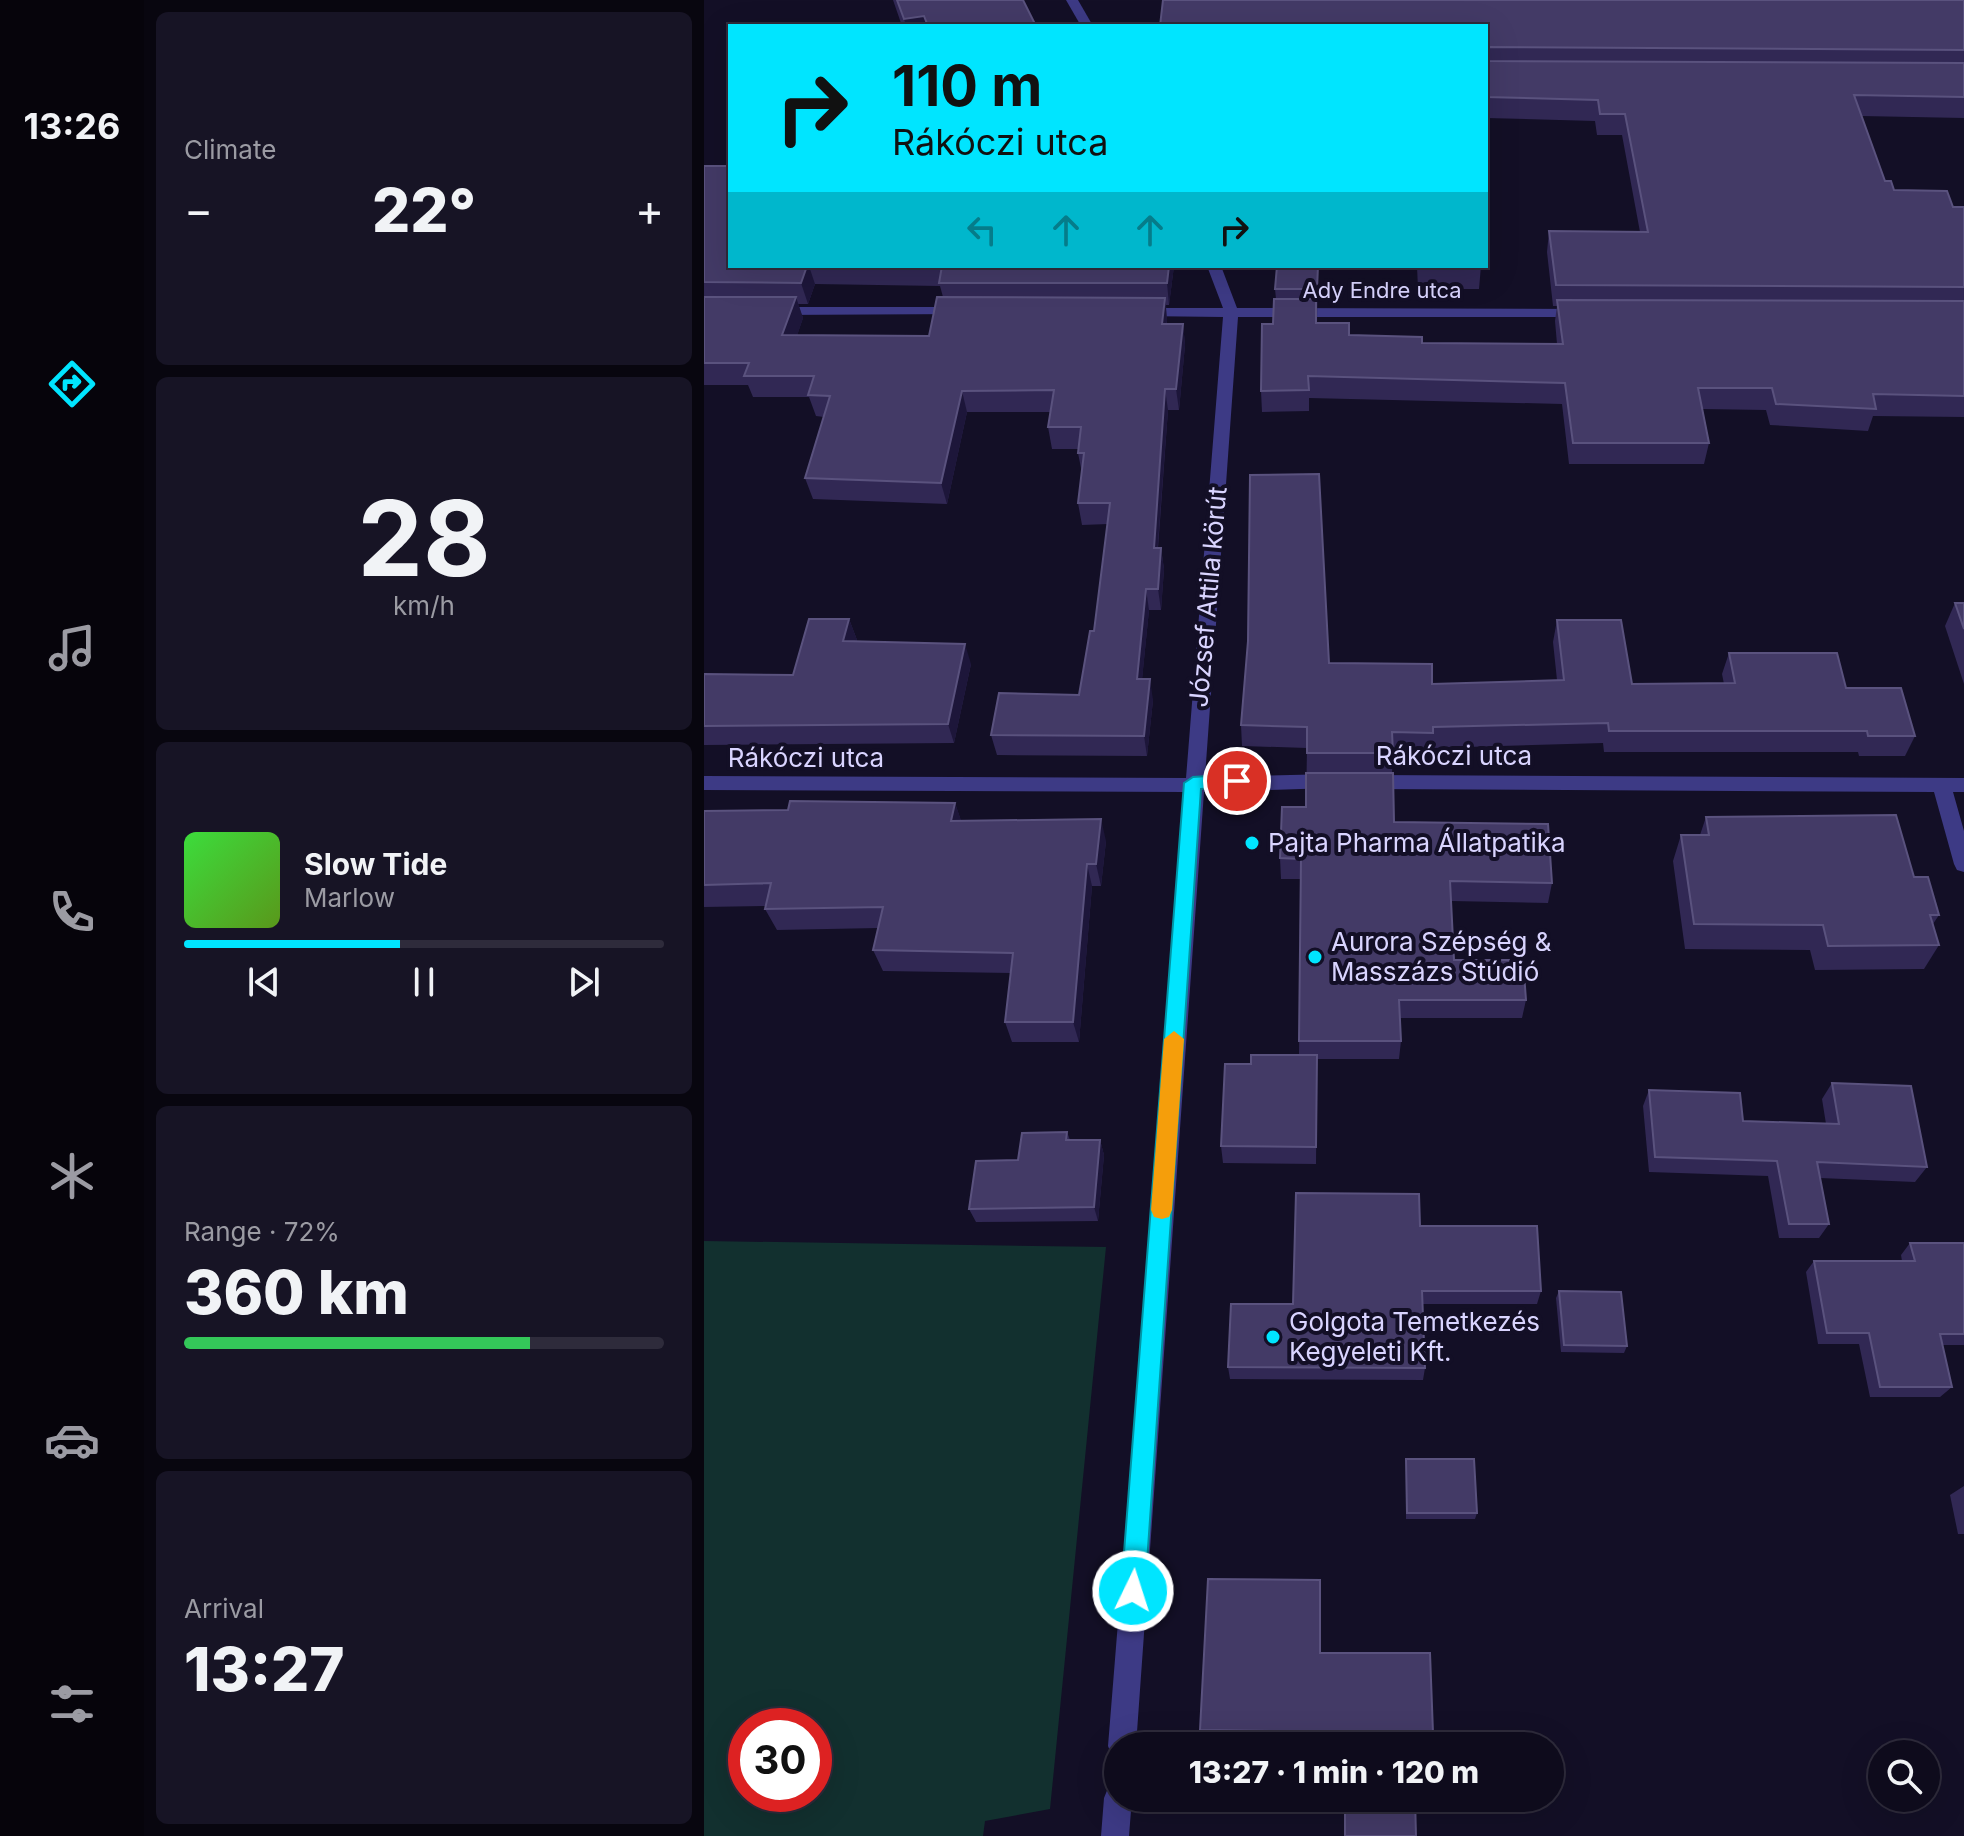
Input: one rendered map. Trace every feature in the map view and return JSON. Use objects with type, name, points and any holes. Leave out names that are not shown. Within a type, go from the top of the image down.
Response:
[{"type":"street","points":[[1072,0],[1086,24]]},
{"type":"street","name":"József Attila körút","points":[[1123,1732],[1231,312],[1227,293],[1215,268]]},
{"type":"street","points":[[752,311],[975,311]]},
{"type":"street","name":"Ady Endre utca","points":[[1119,312],[1600,313]]},
{"type":"street","name":"Rákóczi utca","points":[[704,783],[1964,785]]},
{"type":"street","points":[[1941,784],[1964,864]]},
{"type":"street","points":[[1115,1836],[1117,1812]]},
{"type":"green space","points":[[704,1241],[1106,1247],[1050,1809],[985,1821],[983,1836],[704,1836]]},
{"type":"building","points":[[897,0],[1023,0],[1035,24],[927,24],[924,16],[904,19]]},
{"type":"building","points":[[1163,0],[1964,0],[1964,50],[1488,47],[1488,24],[1160,24]]},
{"type":"building","points":[[1488,61],[1964,63],[1964,97],[1854,95],[1885,181],[1891,181],[1894,190],[1947,191],[1953,207],[1964,207],[1964,287],[1556,285],[1549,231],[1648,232],[1625,114],[1600,114],[1598,100],[1488,97]]},
{"type":"building","points":[[704,166],[728,166],[728,268],[806,268],[801,283],[704,282]]},
{"type":"building","points":[[942,268],[1169,268],[1167,283],[939,283]]},
{"type":"building","points":[[1277,268],[1318,268],[1317,289],[1275,289]]},
{"type":"building","points":[[704,297],[796,297],[782,335],[929,336],[937,297],[1165,298],[1162,324],[1183,324],[1176,389],[1165,389],[1154,548],[1161,548],[1158,589],[1146,589],[1137,679],[1150,679],[1144,736],[991,735],[999,693],[1079,695],[1090,631],[1094,631],[1110,503],[1078,503],[1084,453],[1078,453],[1081,427],[1048,427],[1054,390],[962,391],[941,483],[805,478],[830,396],[808,395],[814,376],[744,376],[749,363],[704,363]]},
{"type":"building","points":[[1274,299],[1316,299],[1316,323],[1349,323],[1349,335],[1422,337],[1422,343],[1563,344],[1557,300],[1964,301],[1964,396],[1873,394],[1876,409],[1776,404],[1772,388],[1698,388],[1709,443],[1573,443],[1565,383],[1308,376],[1309,390],[1261,391],[1262,324],[1273,324]]},
{"type":"building","points":[[1319,474],[1329,663],[1432,664],[1432,684],[1564,680],[1557,620],[1621,620],[1632,684],[1735,683],[1729,653],[1837,653],[1846,688],[1901,688],[1915,736],[1868,736],[1867,731],[1609,731],[1608,723],[1433,727],[1433,733],[1392,732],[1393,753],[1307,753],[1307,727],[1241,725],[1248,641],[1250,475]]},
{"type":"building","points":[[1955,603],[1964,603],[1964,629]]},
{"type":"building","points":[[809,619],[849,619],[843,641],[965,644],[948,724],[704,726],[704,674],[793,675]]},
{"type":"building","points":[[1306,773],[1393,773],[1394,822],[1548,824],[1552,883],[1450,881],[1454,960],[1523,960],[1526,1000],[1399,1000],[1401,1041],[1299,1041],[1301,859],[1280,858],[1282,807],[1306,807]]},
{"type":"building","points":[[790,801],[955,803],[951,821],[1101,819],[1096,864],[1087,864],[1073,1022],[1005,1022],[1013,953],[873,950],[883,907],[765,909],[771,883],[704,885],[704,811],[788,810]]},
{"type":"building","points":[[1896,815],[1914,877],[1928,877],[1939,915],[1930,915],[1939,945],[1828,946],[1823,925],[1694,924],[1681,835],[1709,835],[1706,817]]},
{"type":"building","points":[[1251,1055],[1317,1055],[1316,1147],[1221,1146],[1225,1064],[1251,1064]]},
{"type":"building","points":[[1832,1083],[1911,1086],[1927,1167],[1817,1162],[1829,1224],[1789,1224],[1777,1161],[1655,1157],[1649,1090],[1740,1093],[1743,1121],[1839,1124]]},
{"type":"building","points":[[1067,1132],[1066,1140],[1100,1140],[1094,1207],[969,1209],[976,1161],[1018,1160],[1022,1133]]},
{"type":"building","points":[[1296,1193],[1419,1194],[1420,1226],[1537,1226],[1541,1291],[1422,1291],[1425,1368],[1228,1367],[1231,1304],[1293,1304]]},
{"type":"building","points":[[1910,1243],[1964,1243],[1964,1334],[1940,1334],[1952,1387],[1880,1387],[1869,1333],[1827,1333],[1814,1261],[1915,1261]]},
{"type":"building","points":[[1559,1291],[1621,1292],[1627,1346],[1564,1345]]},
{"type":"building","points":[[1406,1459],[1474,1459],[1477,1513],[1407,1513]]},
{"type":"building","points":[[1208,1579],[1320,1580],[1320,1653],[1430,1653],[1433,1732],[1200,1730]]},
{"type":"building","points":[[1345,1812],[1415,1812],[1416,1836],[1345,1836]]},
{"type":"slow traffic","points":[[1162,1210],[1174,1039]]},
{"type":"place","name":"Pajta Pharma Állatpatika","points":[[1252,843]]},
{"type":"place","name":"Aurora Szépség & Masszázs Stúdió","points":[[1315,957]]},
{"type":"place","name":"Golgota Temetkezés Kegyeleti Kft.","points":[[1273,1337]]},
{"type":"route","points":[[1133,1591],[1193,783],[1237,781]]}]
